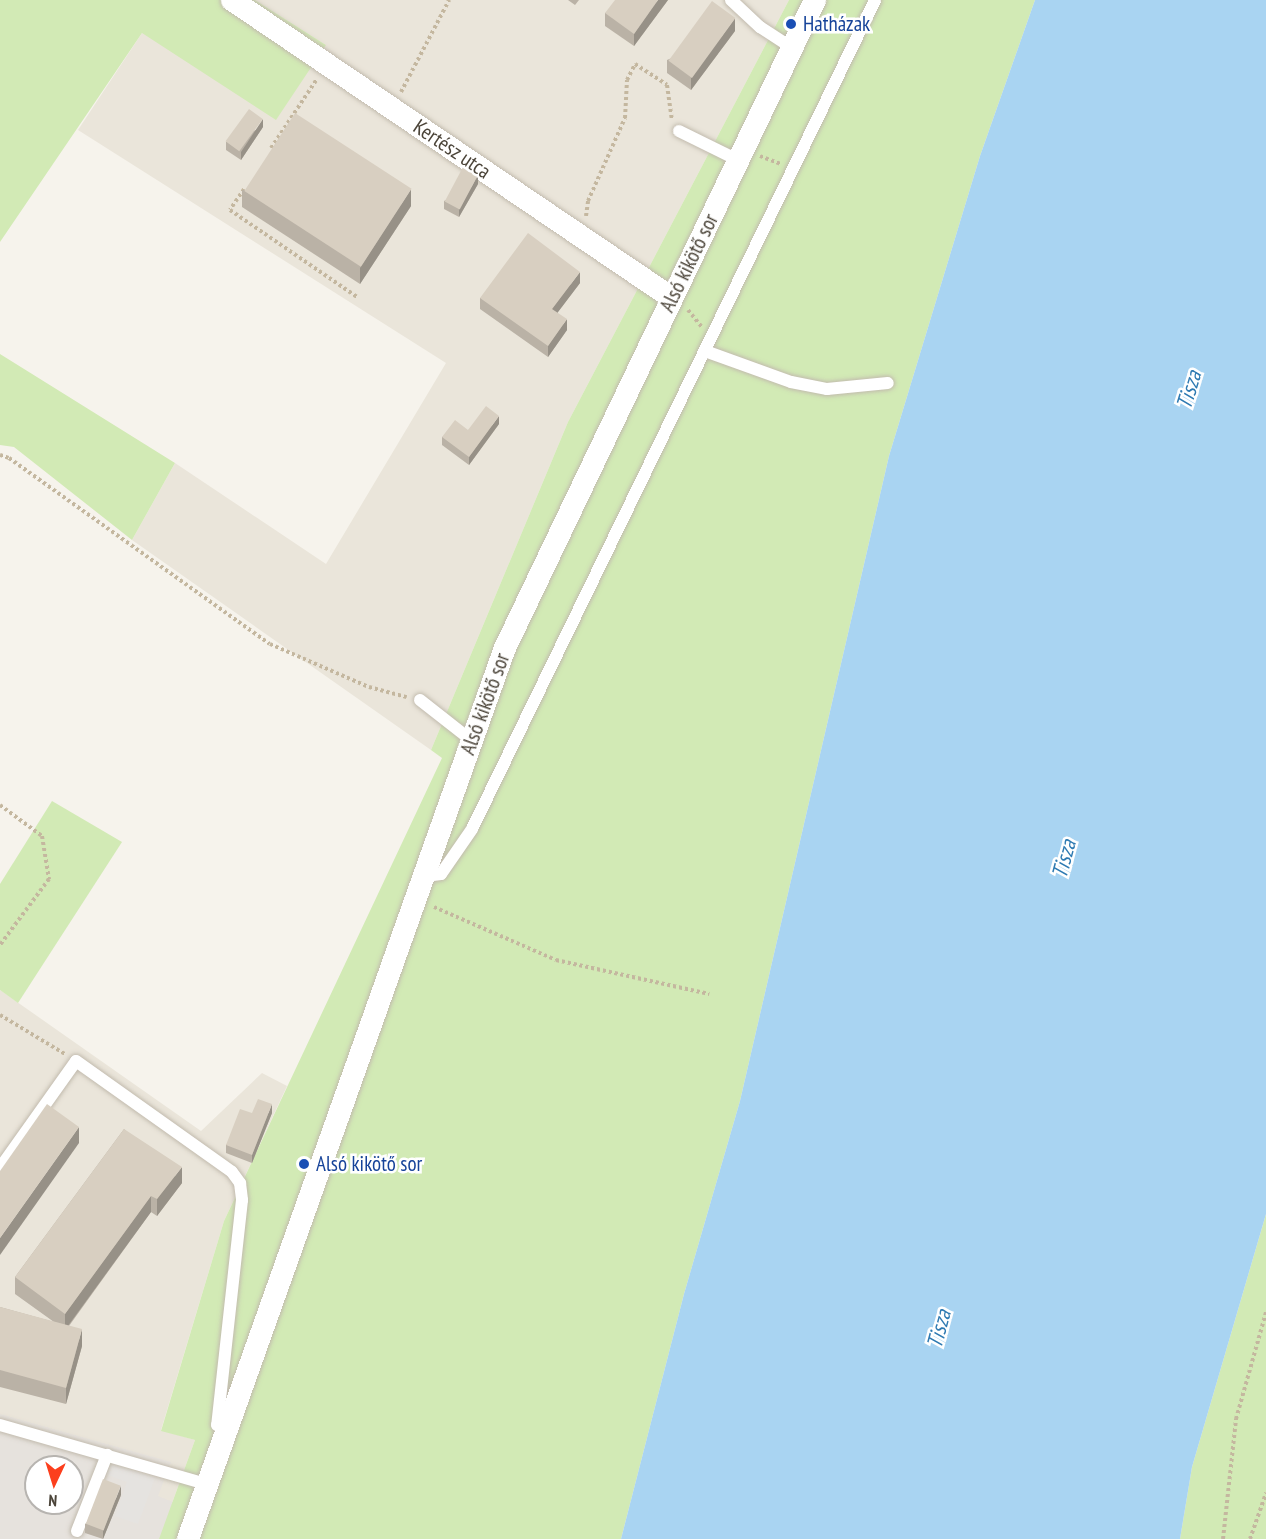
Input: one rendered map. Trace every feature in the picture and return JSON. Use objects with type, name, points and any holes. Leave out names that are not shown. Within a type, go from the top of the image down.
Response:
[{"type":"street","name":"Kertész utca","points":[[232,0],[672,298]]},
{"type":"street","name":"Alsó kikötő sor","points":[[188,1539],[505,648],[815,0]]},
{"type":"lane","points":[[731,0],[760,27],[792,48]]},
{"type":"lane","points":[[425,876],[441,874],[472,829],[875,0]]},
{"type":"lane","points":[[679,130],[740,155]]},
{"type":"lane","points":[[707,346],[791,382],[827,389],[888,383]]},
{"type":"lane","points":[[420,700],[471,740]]},
{"type":"lane","points":[[0,1168],[76,1061],[218,1160],[240,1183],[242,1200],[217,1425],[228,1430]]},
{"type":"lane","points":[[0,1425],[209,1485]]},
{"type":"lane","points":[[77,1531],[107,1455]]},
{"type":"path","points":[[392,109],[449,0]]},
{"type":"path","points":[[268,153],[326,64]]},
{"type":"path","points":[[582,237],[588,201],[625,118],[627,80],[635,64],[667,85],[670,118],[679,130]]},
{"type":"path","points":[[740,155],[793,169]]},
{"type":"path","points":[[249,181],[230,210],[357,297]]},
{"type":"path","points":[[672,298],[693,314],[707,346]]},
{"type":"path","points":[[0,455],[9,458],[270,644],[369,687],[420,700]]},
{"type":"path","points":[[0,805],[42,837],[49,879],[0,945]]},
{"type":"path","points":[[416,900],[556,960],[709,994]]},
{"type":"path","points":[[0,1015],[76,1061]]},
{"type":"path","points":[[1223,1539],[1236,1419],[1266,1312]]},
{"type":"path","points":[[1250,1539],[1266,1493]]},
{"type":"shaded area","points":[[255,0],[789,0],[568,422],[431,750],[132,540],[175,463],[326,564],[446,363],[78,130],[142,33],[326,45]]},
{"type":"shaded area","points":[[0,990],[201,1131],[262,1073],[287,1086],[224,1221],[161,1430],[195,1440],[159,1539],[0,1539]]},
{"type":"shaded area","points":[[0,1414],[171,1462],[158,1496],[178,1504],[164,1539],[0,1539]]},
{"type":"shaded area","points":[[100,1458],[155,1478],[138,1524],[115,1516],[127,1482],[96,1471]]},
{"type":"green space","points":[[0,0],[255,0],[326,45],[276,120],[142,33],[0,242]]},
{"type":"green space","points":[[789,0],[1035,0],[980,156],[889,456],[740,1101],[684,1294],[621,1539],[159,1539],[195,1440],[161,1431],[224,1221],[442,758],[431,750],[568,422]]},
{"type":"green space","points":[[0,354],[175,463],[132,540],[14,447],[0,445]]},
{"type":"green space","points":[[52,801],[122,842],[18,1003],[0,990],[0,884]]},
{"type":"green space","points":[[1266,1214],[1266,1539],[1180,1539],[1192,1467]]},
{"type":"water","name":"Tisza","points":[[1035,0],[1266,0],[1266,1214],[1192,1467],[1180,1539],[621,1539],[684,1294],[740,1101],[889,456],[980,156]]},
{"type":"building","points":[[615,0],[658,0],[634,34],[605,13]]},
{"type":"building","points":[[712,1],[735,18],[692,78],[669,61]]},
{"type":"building","points":[[249,109],[263,119],[239,151],[225,141]]},
{"type":"building","points":[[295,113],[412,189],[361,267],[244,191]]},
{"type":"building","points":[[463,167],[478,175],[460,209],[445,201]]},
{"type":"building","points":[[528,233],[580,272],[552,309],[567,319],[548,346],[480,298]]},
{"type":"building","points":[[486,406],[499,416],[469,457],[442,437],[455,420],[468,430]]},
{"type":"building","points":[[258,1099],[272,1104],[252,1155],[226,1145],[240,1109],[252,1113]]},
{"type":"building","points":[[47,1104],[79,1127],[0,1238],[0,1171]]},
{"type":"building","points":[[124,1129],[182,1167],[157,1199],[151,1196],[65,1314],[15,1277]]},
{"type":"building","points":[[0,1307],[82,1329],[66,1388],[0,1370]]},
{"type":"building","points":[[103,1479],[121,1486],[104,1531],[86,1524]]},
{"type":"place","name":"Hatházak","points":[[791,24]]},
{"type":"place","name":"Alsó kikötő sor","points":[[304,1164]]}]
